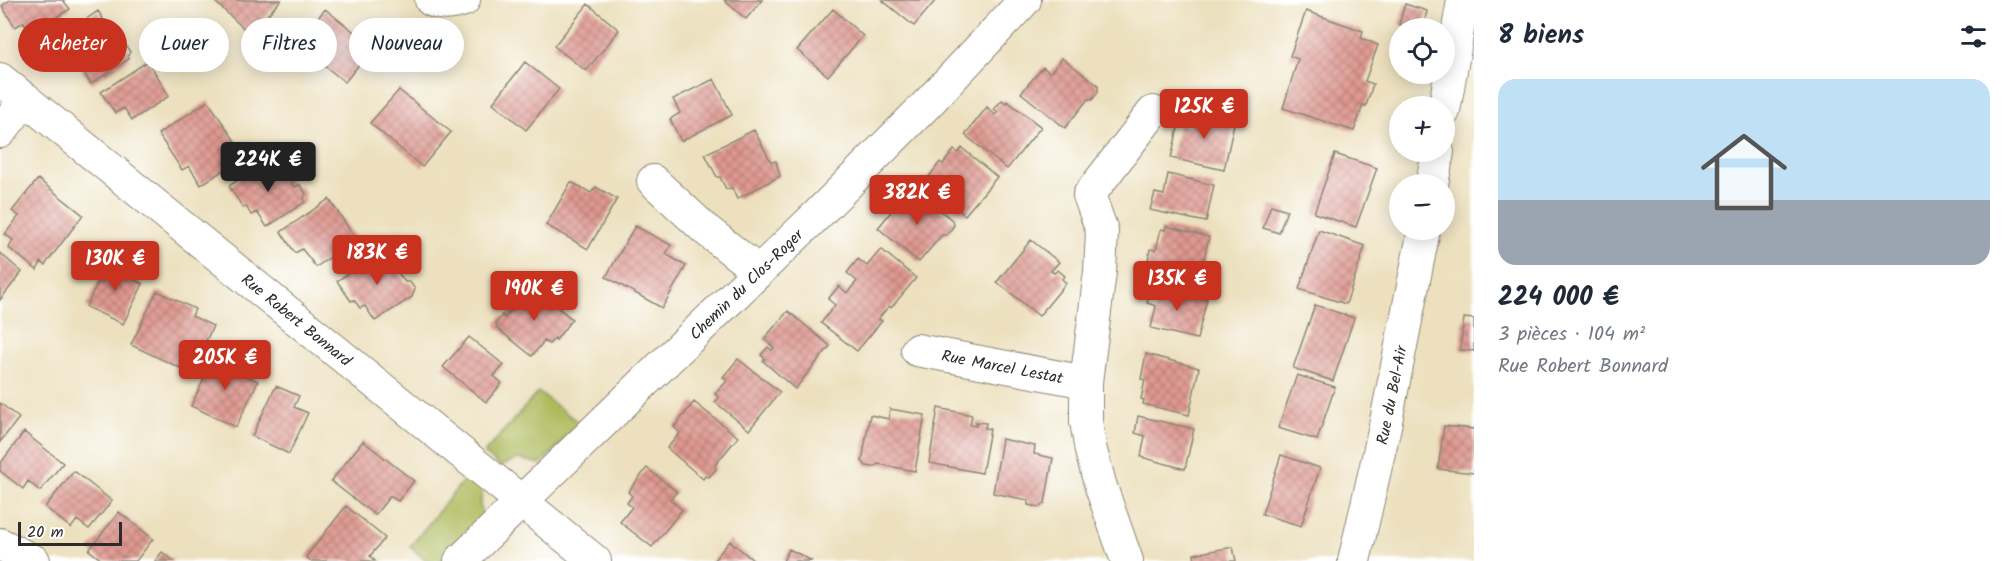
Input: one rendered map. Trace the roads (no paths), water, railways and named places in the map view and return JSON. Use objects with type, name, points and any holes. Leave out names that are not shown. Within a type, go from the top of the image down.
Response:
[{"type":"street","points":[[431,0],[447,4],[464,0]]},
{"type":"street","name":"Chemin du Clos-Roger","points":[[460,561],[759,271],[931,100],[1025,0]]},
{"type":"street","points":[[1447,96],[1464,0]]},
{"type":"street","name":"Rue Robert Bonnard","points":[[0,79],[595,561]]},
{"type":"street","points":[[0,132],[26,99]]},
{"type":"street","name":"Rue Marcel Lestat","points":[[1127,561],[1101,487],[1086,421],[1086,382],[1100,272],[1102,231],[1089,195],[1153,112]]},
{"type":"street","points":[[653,181],[705,229],[759,271]]},
{"type":"street","name":"Rue du Bel-Air","points":[[1354,561],[1384,431],[1422,240]]},
{"type":"street","name":"Rue Marcel Lestat","points":[[917,350],[1086,382]]},
{"type":"street","points":[[0,544],[34,561]]}]
